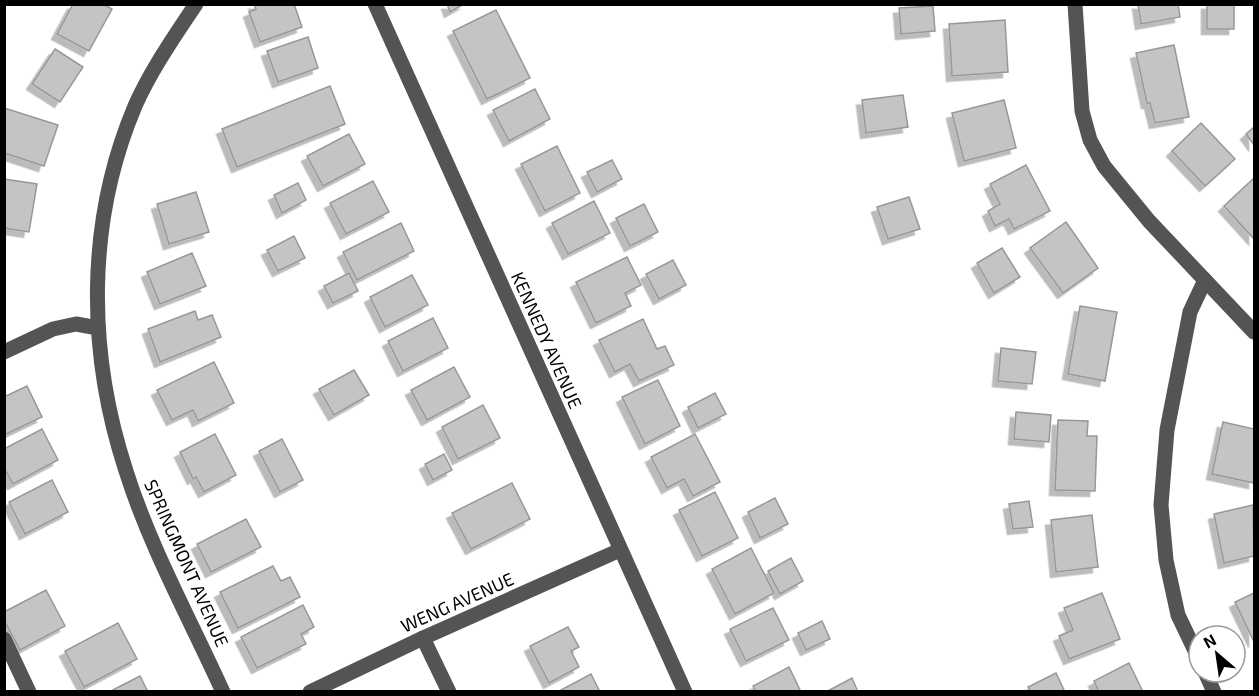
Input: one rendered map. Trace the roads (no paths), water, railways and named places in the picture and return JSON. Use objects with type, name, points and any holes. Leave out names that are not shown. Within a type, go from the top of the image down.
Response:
[{"type":"street","name":"SPRINGMONT AVENUE","points":[[196,4],[161,56],[136,105],[117,156],[104,208],[97,270],[98,328],[109,409],[126,471],[150,536],[224,692]]},
{"type":"street","name":"KENNEDY AVENUE","points":[[375,4],[685,692]]},
{"type":"street","points":[[1075,4],[1082,111],[1090,140],[1104,166],[1149,221],[1254,332]]},
{"type":"street","points":[[1187,634],[1178,615],[1166,560],[1161,505],[1167,430],[1190,312],[1204,280]]},
{"type":"street","points":[[4,352],[53,329],[76,324],[98,328]]},
{"type":"street","name":"WENG AVENUE","points":[[310,692],[423,638],[620,550]]},
{"type":"street","points":[[423,638],[449,692]]},
{"type":"street","points":[[4,639],[28,692]]}]
